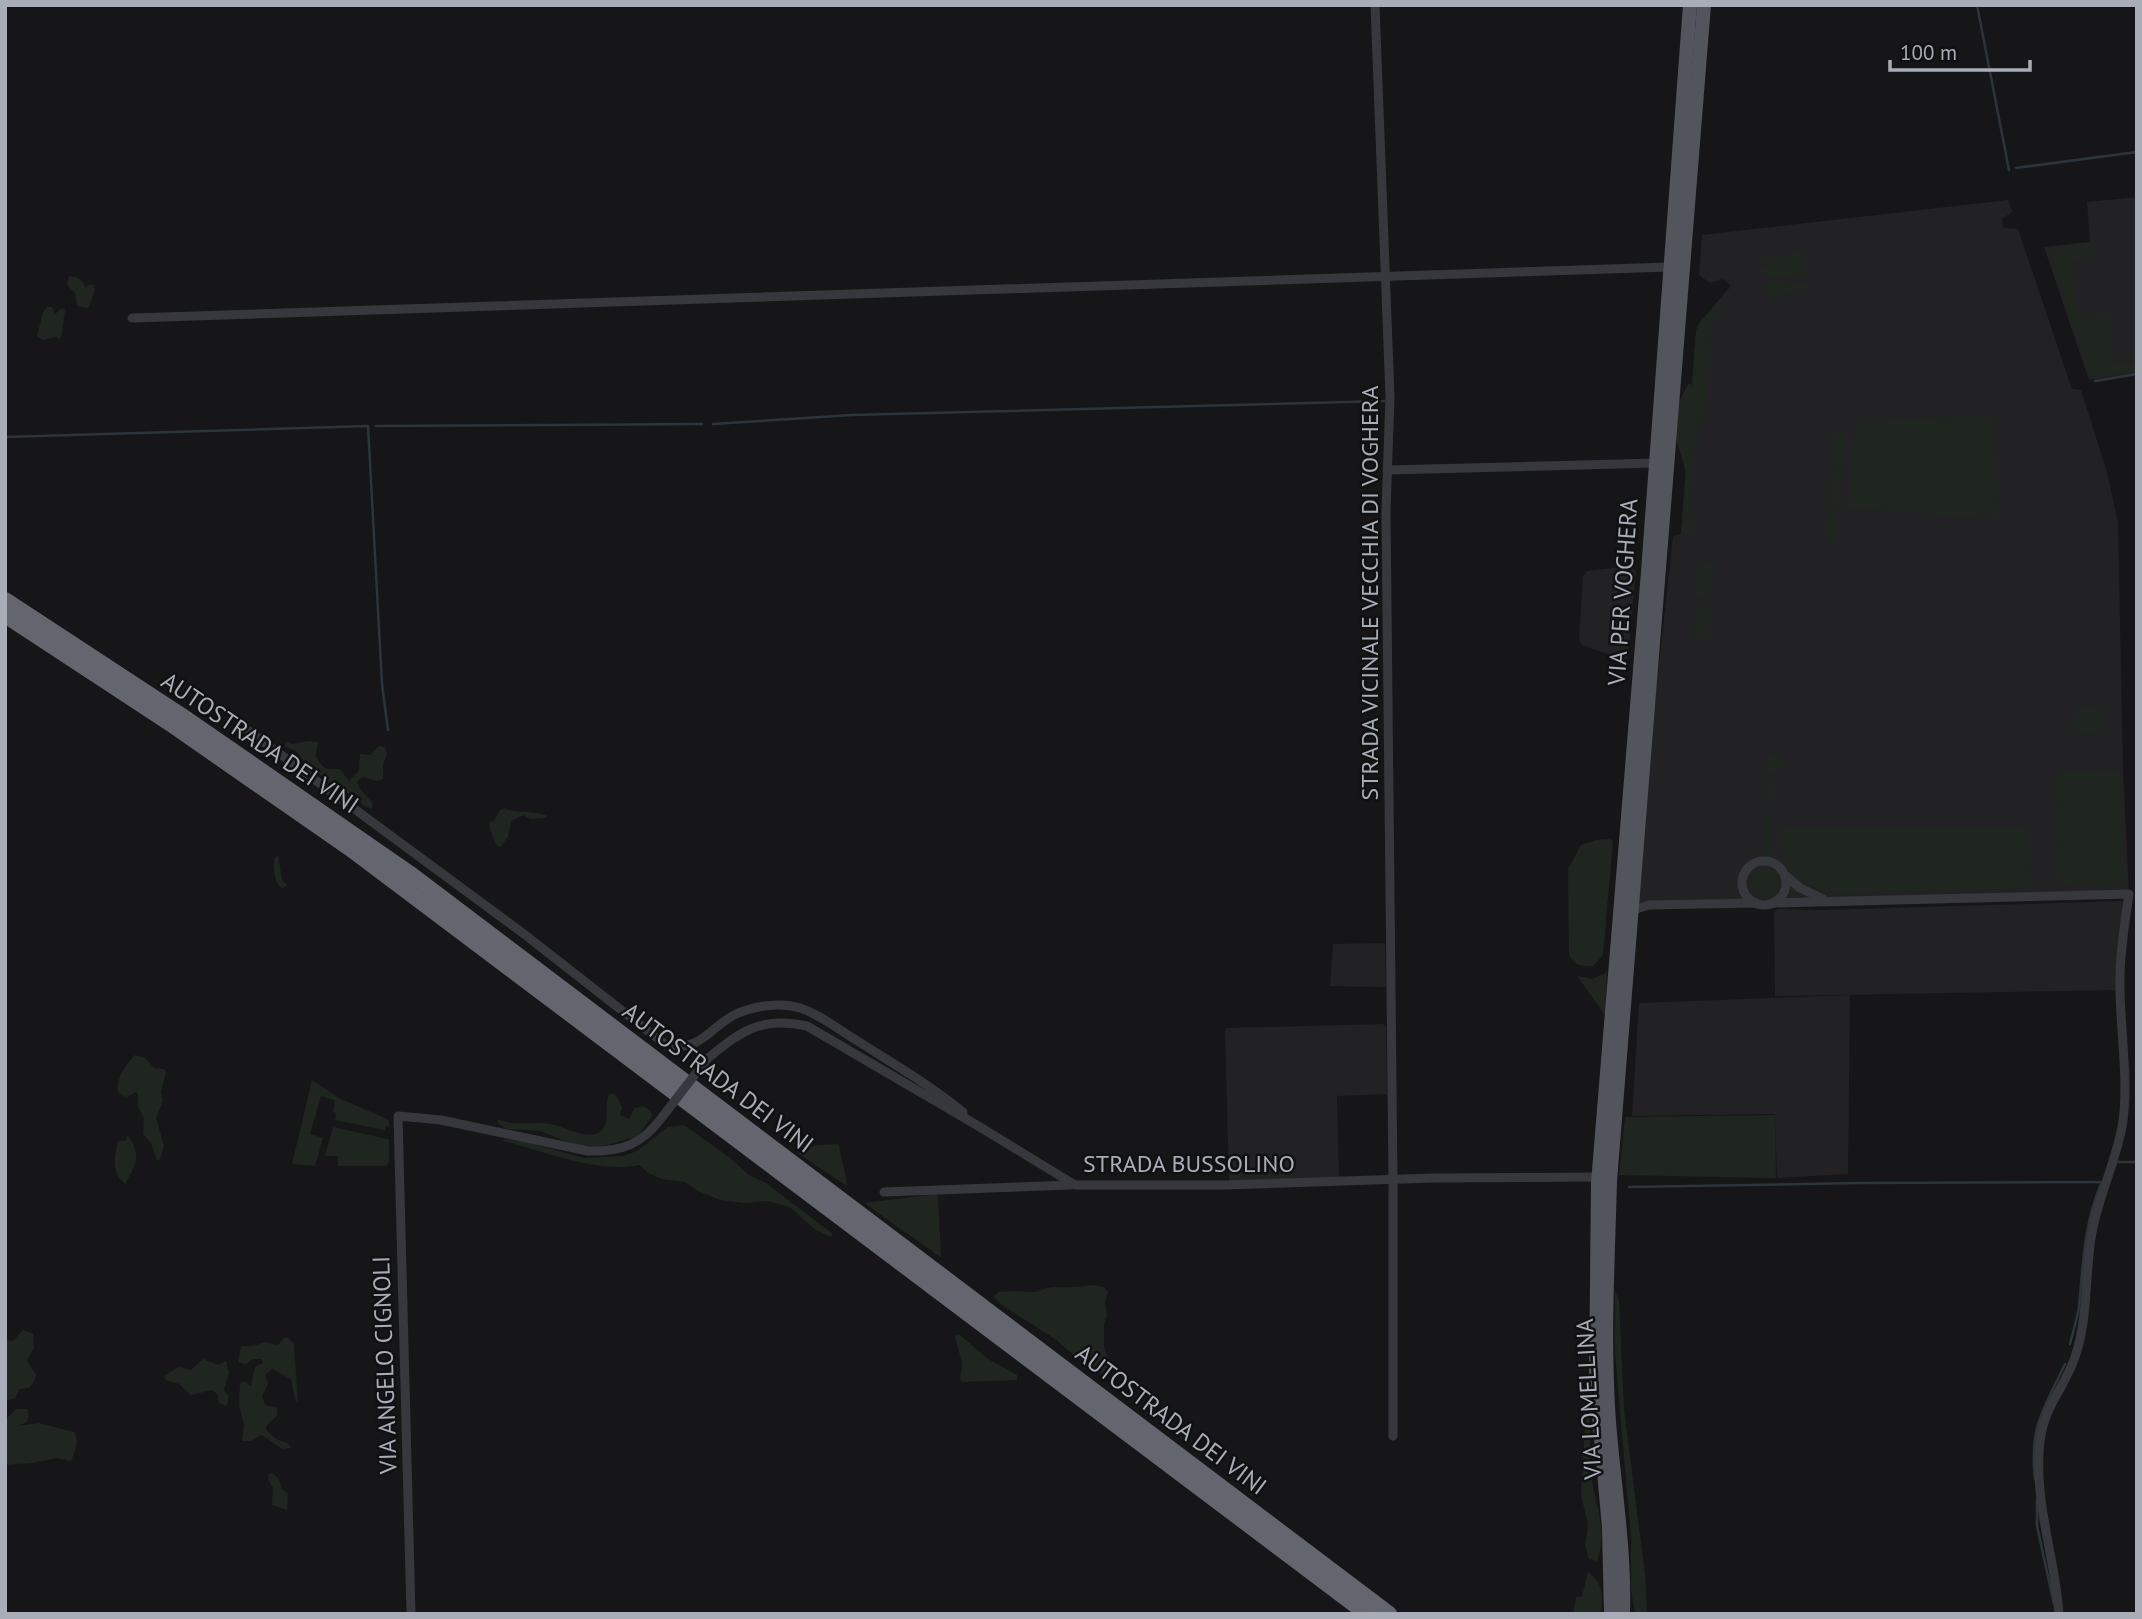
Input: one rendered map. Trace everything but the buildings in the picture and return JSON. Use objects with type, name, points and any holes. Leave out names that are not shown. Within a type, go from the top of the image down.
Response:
[{"type":"highway","name":"AUTOSTRADA DEI VINI","points":[[5,600],[188,720],[410,873],[1389,1614]]},
{"type":"highway","name":"AUTOSTRADA DEI VINI","points":[[5,615],[248,776],[387,876],[1367,1614]]},
{"type":"main road","name":"VIA PER VOGHERA","points":[[1602,1180],[1690,5]]},
{"type":"main road","name":"VIA PER VOGHERA","points":[[1602,1180],[1633,910],[1704,5]]},
{"type":"main road","name":"VIA LOMELLINA","points":[[1602,1180],[1596,1381],[1609,1528],[1611,1614]]},
{"type":"main road","name":"VIA LOMELLINA","points":[[1602,1180],[1607,1378],[1620,1520],[1623,1614]]},
{"type":"street","name":"STRADA VICINALE VECCHIA DI VOGHERA","points":[[1375,5],[1390,397],[1386,511],[1393,1436]]},
{"type":"street","points":[[132,318],[1670,267]]},
{"type":"street","points":[[1388,470],[1656,463]]},
{"type":"street","points":[[246,729],[524,934],[666,1045],[681,1048],[696,1044],[729,1018],[755,1008],[775,1005],[799,1008],[908,1073],[946,1098],[980,1127]]},
{"type":"street","points":[[1758,904],[1747,895],[1743,886],[1744,874],[1755,863],[1769,861],[1800,888],[1828,900]]},
{"type":"street","points":[[1773,903],[1783,895],[1785,875]]},
{"type":"street","points":[[1633,910],[1648,905],[2129,894],[2121,945],[2125,1096],[2122,1123],[2091,1239],[2087,1297],[2077,1352],[2071,1369],[2044,1418],[2040,1445],[2043,1524],[2059,1614]]},
{"type":"street","name":"STRADA BUSSOLINO","points":[[398,1116],[441,1120],[588,1151],[607,1152],[640,1141],[653,1130],[707,1059],[744,1031],[758,1025],[782,1022],[807,1027],[1075,1185],[1602,1180]]},
{"type":"street","name":"VIA ANGELO CIGNOLI","points":[[398,1116],[411,1614]]},
{"type":"street","points":[[884,1192],[1075,1185]]},
{"type":"shaded area","points":[[2137,197],[2137,373],[2089,380],[2044,247],[2090,242],[2087,202]]},
{"type":"shaded area","points":[[2008,200],[2012,212],[2002,219],[2003,228],[2018,229],[2072,389],[2081,390],[2107,472],[2118,523],[2123,769],[2129,894],[1633,903],[1673,536],[1681,534],[1696,331],[1699,323],[1731,286],[1723,279],[1710,283],[1699,275],[1702,235]]},
{"type":"shaded area","points":[[2094,244],[2096,258],[2073,260],[2078,314],[2109,312],[2114,364],[2137,363],[2137,372],[2090,378],[2047,249]]},
{"type":"shaded area","points":[[1803,251],[1808,280],[1760,274],[1758,270],[1767,267],[1763,257]]},
{"type":"shaded area","points":[[69,276],[79,279],[86,288],[90,284],[94,285],[88,308],[77,306],[75,293],[67,285]]},
{"type":"shaded area","points":[[1769,280],[1808,283],[1808,287],[1770,300],[1765,288]]},
{"type":"shaded area","points":[[1718,302],[1721,310],[1712,328],[1705,422],[1692,425],[1692,437],[1700,438],[1699,451],[1693,452],[1689,513],[1695,514],[1695,526],[1691,536],[1681,535],[1686,472],[1676,439],[1679,402],[1688,384],[1691,384],[1692,389],[1696,331]]},
{"type":"shaded area","points":[[47,307],[52,307],[55,314],[62,308],[65,310],[62,335],[59,339],[55,337],[43,340],[37,336],[43,312]]},
{"type":"shaded area","points":[[1991,414],[2001,520],[1848,508],[1855,423]]},
{"type":"shaded area","points":[[1836,428],[1845,431],[1836,550],[1828,536]]},
{"type":"shaded area","points":[[1698,563],[1715,565],[1711,599],[1696,597]]},
{"type":"shaded area","points":[[1629,566],[1636,571],[1628,657],[1624,660],[1582,645],[1579,640],[1583,576],[1588,571]]},
{"type":"shaded area","points":[[1695,608],[1711,609],[1707,642],[1693,639]]},
{"type":"shaded area","points":[[2088,707],[2098,711],[2102,721],[2098,731],[2088,735],[2078,731],[2074,721],[2078,711]]},
{"type":"shaded area","points":[[287,742],[292,744],[318,742],[316,756],[323,767],[340,769],[349,781],[359,770],[360,754],[370,755],[379,746],[385,747],[387,754],[383,765],[383,779],[377,781],[362,777],[357,782],[372,802],[372,809],[327,782],[310,763],[304,762],[296,751],[284,746]]},
{"type":"shaded area","points":[[1770,755],[1778,755],[1783,764],[1781,771],[1770,773],[1765,768],[1765,760]]},
{"type":"shaded area","points":[[2067,771],[2121,773],[2126,877],[2120,886],[2068,886],[2059,881],[2056,829],[2058,807],[2053,791],[2057,774]]},
{"type":"shaded area","points":[[1768,776],[1777,778],[1770,806],[1773,860],[1765,858]]},
{"type":"shaded area","points":[[505,808],[547,816],[531,819],[523,815],[511,821],[508,837],[500,847],[496,845],[490,822]]},
{"type":"shaded area","points":[[1780,828],[2029,828],[2032,883],[2030,888],[2019,889],[1832,893],[1808,885],[1792,871],[1782,853]]},
{"type":"shaded area","points":[[1609,839],[1613,841],[1603,955],[1593,966],[1582,966],[1569,955],[1568,869],[1581,845]]},
{"type":"shaded area","points":[[278,855],[282,880],[287,885],[282,889],[275,878],[274,870],[275,858]]},
{"type":"shaded area","points":[[1764,868],[1775,872],[1779,883],[1775,894],[1764,898],[1753,894],[1749,883],[1753,872]]},
{"type":"shaded area","points":[[2124,901],[2117,990],[1775,996],[1774,912],[1778,909]]},
{"type":"shaded area","points":[[1385,943],[1386,987],[1330,986],[1333,944]]},
{"type":"shaded area","points":[[1607,972],[1605,1015],[1577,976],[1592,979]]},
{"type":"shaded area","points":[[1850,995],[1848,1174],[1777,1178],[1775,1114],[1632,1116],[1639,1003]]},
{"type":"shaded area","points":[[1384,1024],[1387,1094],[1337,1096],[1339,1179],[1229,1182],[1225,1030]]},
{"type":"shaded area","points":[[135,1055],[145,1058],[154,1068],[164,1069],[166,1072],[161,1092],[163,1101],[156,1118],[164,1146],[157,1161],[151,1143],[143,1134],[144,1118],[138,1106],[138,1094],[136,1092],[126,1097],[118,1092],[120,1077]]},
{"type":"shaded area","points":[[312,1080],[339,1098],[389,1120],[389,1126],[385,1127],[385,1130],[335,1120],[335,1100],[321,1096],[310,1134],[323,1138],[315,1166],[292,1164]]},
{"type":"shaded area","points":[[610,1093],[615,1094],[622,1107],[620,1115],[629,1119],[635,1108],[643,1106],[651,1111],[652,1116],[638,1136],[600,1147],[575,1145],[540,1131],[506,1129],[497,1120],[555,1125],[592,1135],[605,1126]]},
{"type":"shaded area","points":[[1775,1115],[1776,1178],[1619,1175],[1625,1117]]},
{"type":"shaded area","points":[[684,1125],[833,1234],[831,1237],[814,1229],[790,1207],[767,1201],[745,1203],[720,1200],[685,1182],[662,1179],[648,1173],[640,1165],[624,1167],[589,1164],[503,1141],[526,1142],[584,1158],[623,1156],[637,1151],[668,1127]]},
{"type":"shaded area","points":[[333,1127],[389,1140],[389,1162],[386,1166],[338,1166],[338,1156],[325,1156]]},
{"type":"shaded area","points":[[128,1135],[135,1149],[136,1160],[125,1184],[117,1175],[115,1159],[118,1141],[125,1141]]},
{"type":"shaded area","points":[[839,1144],[847,1186],[799,1154],[798,1150],[817,1145]]},
{"type":"shaded area","points":[[935,1194],[938,1196],[941,1257],[865,1203]]},
{"type":"shaded area","points":[[1050,1287],[1104,1287],[1108,1292],[1105,1302],[1107,1316],[1104,1324],[1104,1346],[1109,1361],[1107,1372],[1103,1375],[994,1297],[998,1292],[1034,1292]]},
{"type":"shaded area","points":[[1615,1291],[1619,1300],[1624,1410],[1645,1574],[1647,1614],[1635,1614],[1631,1590],[1631,1538],[1615,1353]]},
{"type":"shaded area","points":[[23,1330],[33,1334],[34,1348],[27,1361],[36,1375],[29,1388],[20,1389],[15,1398],[5,1401],[5,1338],[12,1342]]},
{"type":"shaded area","points":[[959,1334],[988,1359],[1017,1375],[1017,1380],[960,1380],[962,1363],[955,1336]]},
{"type":"shaded area","points":[[284,1338],[294,1344],[298,1403],[291,1379],[272,1369],[265,1375],[268,1384],[262,1396],[265,1405],[277,1408],[276,1416],[266,1430],[291,1448],[282,1449],[262,1435],[250,1441],[242,1441],[244,1425],[239,1405],[240,1384],[244,1381],[251,1386],[255,1367],[263,1363],[262,1359],[253,1359],[246,1364],[238,1362],[241,1346],[265,1342],[278,1345]]},
{"type":"shaded area","points":[[203,1359],[218,1365],[226,1361],[229,1373],[224,1390],[229,1397],[227,1406],[219,1403],[218,1395],[212,1390],[191,1395],[179,1384],[166,1380],[164,1376],[179,1367],[191,1370]]},
{"type":"shaded area","points":[[1587,1390],[1590,1468],[1601,1526],[1597,1561],[1589,1559],[1585,1546],[1588,1524],[1581,1495],[1584,1397]]},
{"type":"shaded area","points":[[16,1409],[27,1409],[29,1416],[27,1422],[17,1426],[39,1423],[74,1432],[77,1442],[71,1461],[57,1458],[5,1465],[5,1420]]},
{"type":"shaded area","points":[[272,1473],[279,1479],[282,1489],[288,1493],[287,1510],[272,1505],[273,1488],[268,1479]]},
{"type":"shaded area","points":[[1588,1572],[1599,1585],[1602,1614],[1573,1614],[1576,1597],[1582,1596]]},
{"type":"waterway","points":[[1977,5],[2009,170]]},
{"type":"waterway","points":[[2016,168],[2137,152]]},
{"type":"waterway","points":[[2095,381],[2137,374]]},
{"type":"waterway","points":[[713,424],[852,415],[1386,401]]},
{"type":"waterway","points":[[376,426],[702,424]]},
{"type":"waterway","points":[[5,437],[368,426],[382,684],[388,730]]},
{"type":"waterway","points":[[2115,1162],[2137,1162]]},
{"type":"waterway","points":[[1629,1187],[2101,1182]]},
{"type":"waterway","points":[[2070,1344],[2079,1307],[2088,1229],[2101,1184]]},
{"type":"waterway","points":[[2035,1479],[2036,1431],[2065,1364]]},
{"type":"waterway","points":[[2037,1500],[2037,1526],[2054,1604]]}]
